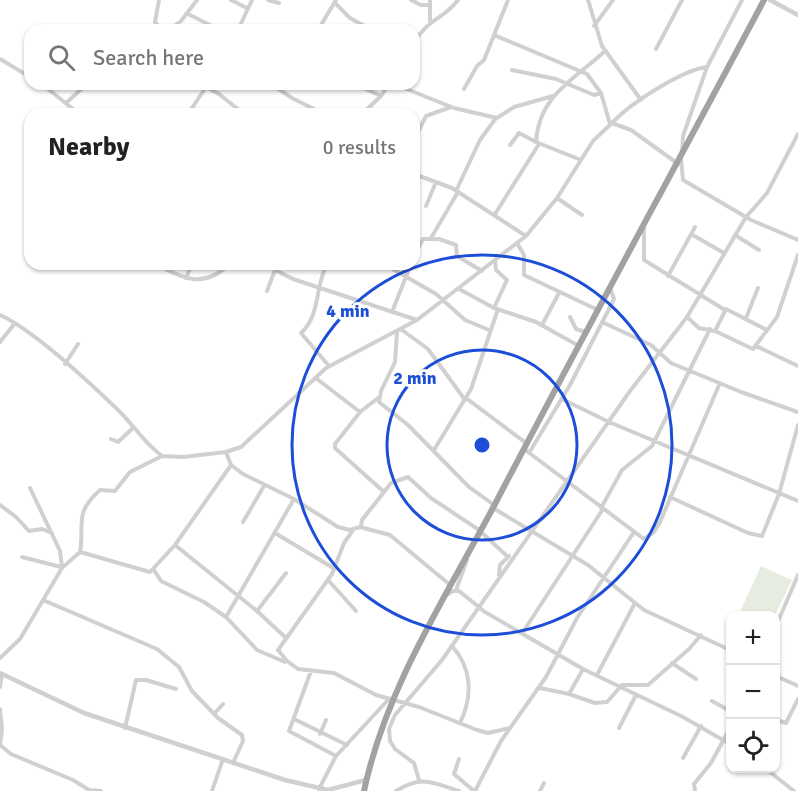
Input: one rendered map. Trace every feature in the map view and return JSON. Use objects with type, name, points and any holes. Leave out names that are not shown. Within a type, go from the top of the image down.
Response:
[{"type":"highway","points":[[363,791],[391,700],[415,650],[644,228],[764,0]]},
{"type":"street","points":[[157,24],[155,22],[159,0]]},
{"type":"street","points":[[177,24],[188,14],[197,0]]},
{"type":"street","points":[[231,0],[248,8]]},
{"type":"street","points":[[241,24],[252,0]]},
{"type":"street","points":[[268,0],[279,3]]},
{"type":"street","points":[[411,0],[421,5],[429,2],[430,21]]},
{"type":"street","points":[[420,35],[430,21],[452,9],[458,0]]},
{"type":"street","points":[[464,89],[477,66],[484,60],[508,0]]},
{"type":"street","points":[[588,0],[594,26],[605,51],[641,100]]},
{"type":"street","points":[[594,26],[613,0]]},
{"type":"street","points":[[656,49],[682,0]]},
{"type":"street","points":[[742,0],[707,67],[685,129],[680,159],[681,179],[746,217],[798,240]]},
{"type":"street","points":[[770,0],[798,15]]},
{"type":"street","points":[[322,24],[336,1],[350,18],[361,24]]},
{"type":"street","points":[[188,14],[208,24]]},
{"type":"street","points":[[494,35],[582,71],[601,93],[611,123]]},
{"type":"street","points":[[495,214],[538,143],[539,120],[553,96],[605,51]]},
{"type":"street","points":[[0,59],[24,73]]},
{"type":"street","points":[[80,552],[80,516],[100,490],[114,491],[130,472],[162,456],[183,457],[226,452],[241,447],[329,366],[417,320],[459,290],[526,236],[557,198],[598,135],[611,123],[641,100],[681,75],[707,67]]},
{"type":"street","points":[[512,70],[548,76],[594,95],[601,93]]},
{"type":"street","points":[[50,90],[72,108]]},
{"type":"street","points":[[66,103],[80,90]]},
{"type":"street","points":[[192,108],[204,90]]},
{"type":"street","points":[[212,90],[236,108]]},
{"type":"street","points":[[280,90],[307,107]]},
{"type":"street","points":[[368,90],[381,96]]},
{"type":"street","points":[[368,108],[385,90]]},
{"type":"street","points":[[409,90],[452,107],[497,118]]},
{"type":"street","points":[[431,238],[457,192],[482,138],[497,118],[514,107],[553,96]]},
{"type":"street","points":[[420,128],[426,116],[439,114],[452,107]]},
{"type":"street","points":[[611,123],[631,130],[680,159]]},
{"type":"street","points":[[510,146],[519,133],[581,160]]},
{"type":"street","points":[[419,780],[415,764],[395,749],[388,737],[392,721],[404,703],[452,646],[499,575],[533,532],[609,422],[687,317],[746,217],[767,193],[798,134]]},
{"type":"street","points":[[420,176],[457,192],[495,214],[526,236]]},
{"type":"street","points":[[426,206],[436,182]]},
{"type":"street","points":[[557,198],[582,215]]},
{"type":"street","points":[[668,276],[695,227]]},
{"type":"street","points":[[644,228],[644,260],[725,310],[768,330]]},
{"type":"street","points":[[691,234],[724,253]]},
{"type":"street","points":[[735,235],[759,250]]},
{"type":"street","points":[[420,245],[423,239],[431,238],[456,245],[457,256],[482,271]]},
{"type":"street","points":[[517,243],[524,255],[524,275],[598,310]]},
{"type":"street","points":[[687,317],[699,328],[712,330],[750,350],[756,346],[777,316],[798,255]]},
{"type":"street","points":[[434,450],[474,381],[507,280],[495,268],[495,259]]},
{"type":"street","points":[[169,270],[186,278],[214,277],[223,270]]},
{"type":"street","points":[[186,278],[189,270]]},
{"type":"street","points":[[267,291],[275,270],[320,288],[417,320]]},
{"type":"street","points":[[324,270],[309,323],[301,333],[329,366]]},
{"type":"street","points":[[394,270],[443,301],[465,320],[489,330]]},
{"type":"street","points":[[392,312],[408,270]]},
{"type":"street","points":[[530,453],[562,399],[614,298],[610,288]]},
{"type":"street","points":[[746,318],[758,288]]},
{"type":"street","points":[[459,290],[496,308],[542,325],[579,346]]},
{"type":"street","points":[[542,325],[559,293]]},
{"type":"street","points":[[524,632],[574,556],[622,470],[633,459],[649,451],[690,370],[725,310]]},
{"type":"street","points":[[0,315],[15,323],[118,410],[162,456]]},
{"type":"street","points":[[570,317],[576,329],[587,332]]},
{"type":"street","points":[[602,322],[651,345],[671,363],[798,412]]},
{"type":"street","points":[[0,342],[15,323]]},
{"type":"street","points":[[384,492],[335,448],[336,441],[360,412],[378,398],[395,362],[399,331]]},
{"type":"street","points":[[399,331],[428,349],[465,399],[525,446],[530,453],[644,539],[654,532],[720,383]]},
{"type":"street","points":[[65,364],[78,344]]},
{"type":"street","points":[[756,346],[798,366]]},
{"type":"street","points":[[317,379],[360,412]]},
{"type":"street","points":[[378,398],[381,404],[403,420],[434,450],[465,484],[494,506],[574,556],[635,603],[656,616],[726,648]]},
{"type":"street","points":[[562,399],[609,422],[798,501]]},
{"type":"street","points":[[670,497],[760,537],[779,494],[798,425]]},
{"type":"street","points":[[111,439],[118,442],[133,428]]},
{"type":"street","points":[[226,452],[231,465],[264,486],[294,499],[338,527],[354,529],[361,527],[390,535],[449,584]]},
{"type":"street","points":[[80,552],[147,572],[153,570],[175,545],[231,465]]},
{"type":"street","points":[[361,527],[362,520],[391,483],[408,477],[431,498],[479,530],[508,557]]},
{"type":"street","points":[[243,522],[264,486]]},
{"type":"street","points":[[30,488],[60,551],[62,567]]},
{"type":"street","points":[[226,616],[294,499]]},
{"type":"street","points":[[0,505],[29,531],[42,529],[52,534]]},
{"type":"street","points":[[289,663],[278,650],[335,569],[344,543],[354,529]]},
{"type":"street","points":[[459,759],[454,774],[475,791],[510,729],[540,688],[557,653],[634,532]]},
{"type":"street","points":[[275,533],[335,569]]},
{"type":"street","points":[[442,598],[456,590],[472,542]]},
{"type":"street","points":[[175,545],[237,594],[286,638]]},
{"type":"street","points":[[499,575],[500,565],[518,549]]},
{"type":"street","points":[[0,658],[20,639],[62,567],[80,552]]},
{"type":"street","points":[[22,557],[62,567]]},
{"type":"street","points":[[153,570],[162,581],[226,616],[250,645],[289,663],[311,671],[334,673],[391,700],[488,733],[510,729]]},
{"type":"street","points":[[257,611],[286,573]]},
{"type":"street","points":[[780,617],[798,575]]},
{"type":"street","points":[[328,580],[356,611]]},
{"type":"street","points":[[456,590],[583,669],[622,685],[636,695],[725,740],[694,784],[695,791]]},
{"type":"street","points":[[43,600],[159,650],[179,666],[192,692],[214,714],[242,735],[243,741],[233,763]]},
{"type":"street","points":[[597,675],[635,603]]},
{"type":"street","points":[[622,685],[645,686],[689,649],[701,635]]},
{"type":"street","points":[[452,646],[464,660],[470,683],[460,723]]},
{"type":"street","points":[[672,663],[696,679]]},
{"type":"street","points":[[569,694],[583,669]]},
{"type":"street","points":[[311,671],[289,732],[336,756]]},
{"type":"street","points":[[0,687],[1,673],[84,713],[125,728],[319,789],[329,791],[366,780]]},
{"type":"street","points":[[780,677],[798,686]]},
{"type":"street","points":[[125,728],[135,680],[146,680],[176,689]]},
{"type":"street","points":[[540,688],[569,694],[595,703],[605,702],[612,698],[622,685]]},
{"type":"street","points":[[619,728],[636,695]]},
{"type":"street","points":[[780,721],[786,723],[798,699]]},
{"type":"street","points":[[319,789],[336,756],[391,700]]},
{"type":"street","points":[[712,701],[726,709]]},
{"type":"street","points":[[214,714],[223,704]]},
{"type":"street","points":[[0,710],[3,729],[0,745],[11,754],[74,780],[88,790],[101,791]]},
{"type":"street","points":[[294,719],[320,734],[347,745]]},
{"type":"street","points":[[320,734],[326,720]]},
{"type":"street","points":[[683,758],[701,726]]},
{"type":"street","points":[[212,791],[223,759]]},
{"type":"street","points":[[771,773],[794,791]]},
{"type":"street","points":[[396,791],[419,780],[456,790]]},
{"type":"street","points":[[540,791],[544,783]]},
{"type":"shaded area","points":[[761,566],[792,580],[777,611],[740,611]]}]
